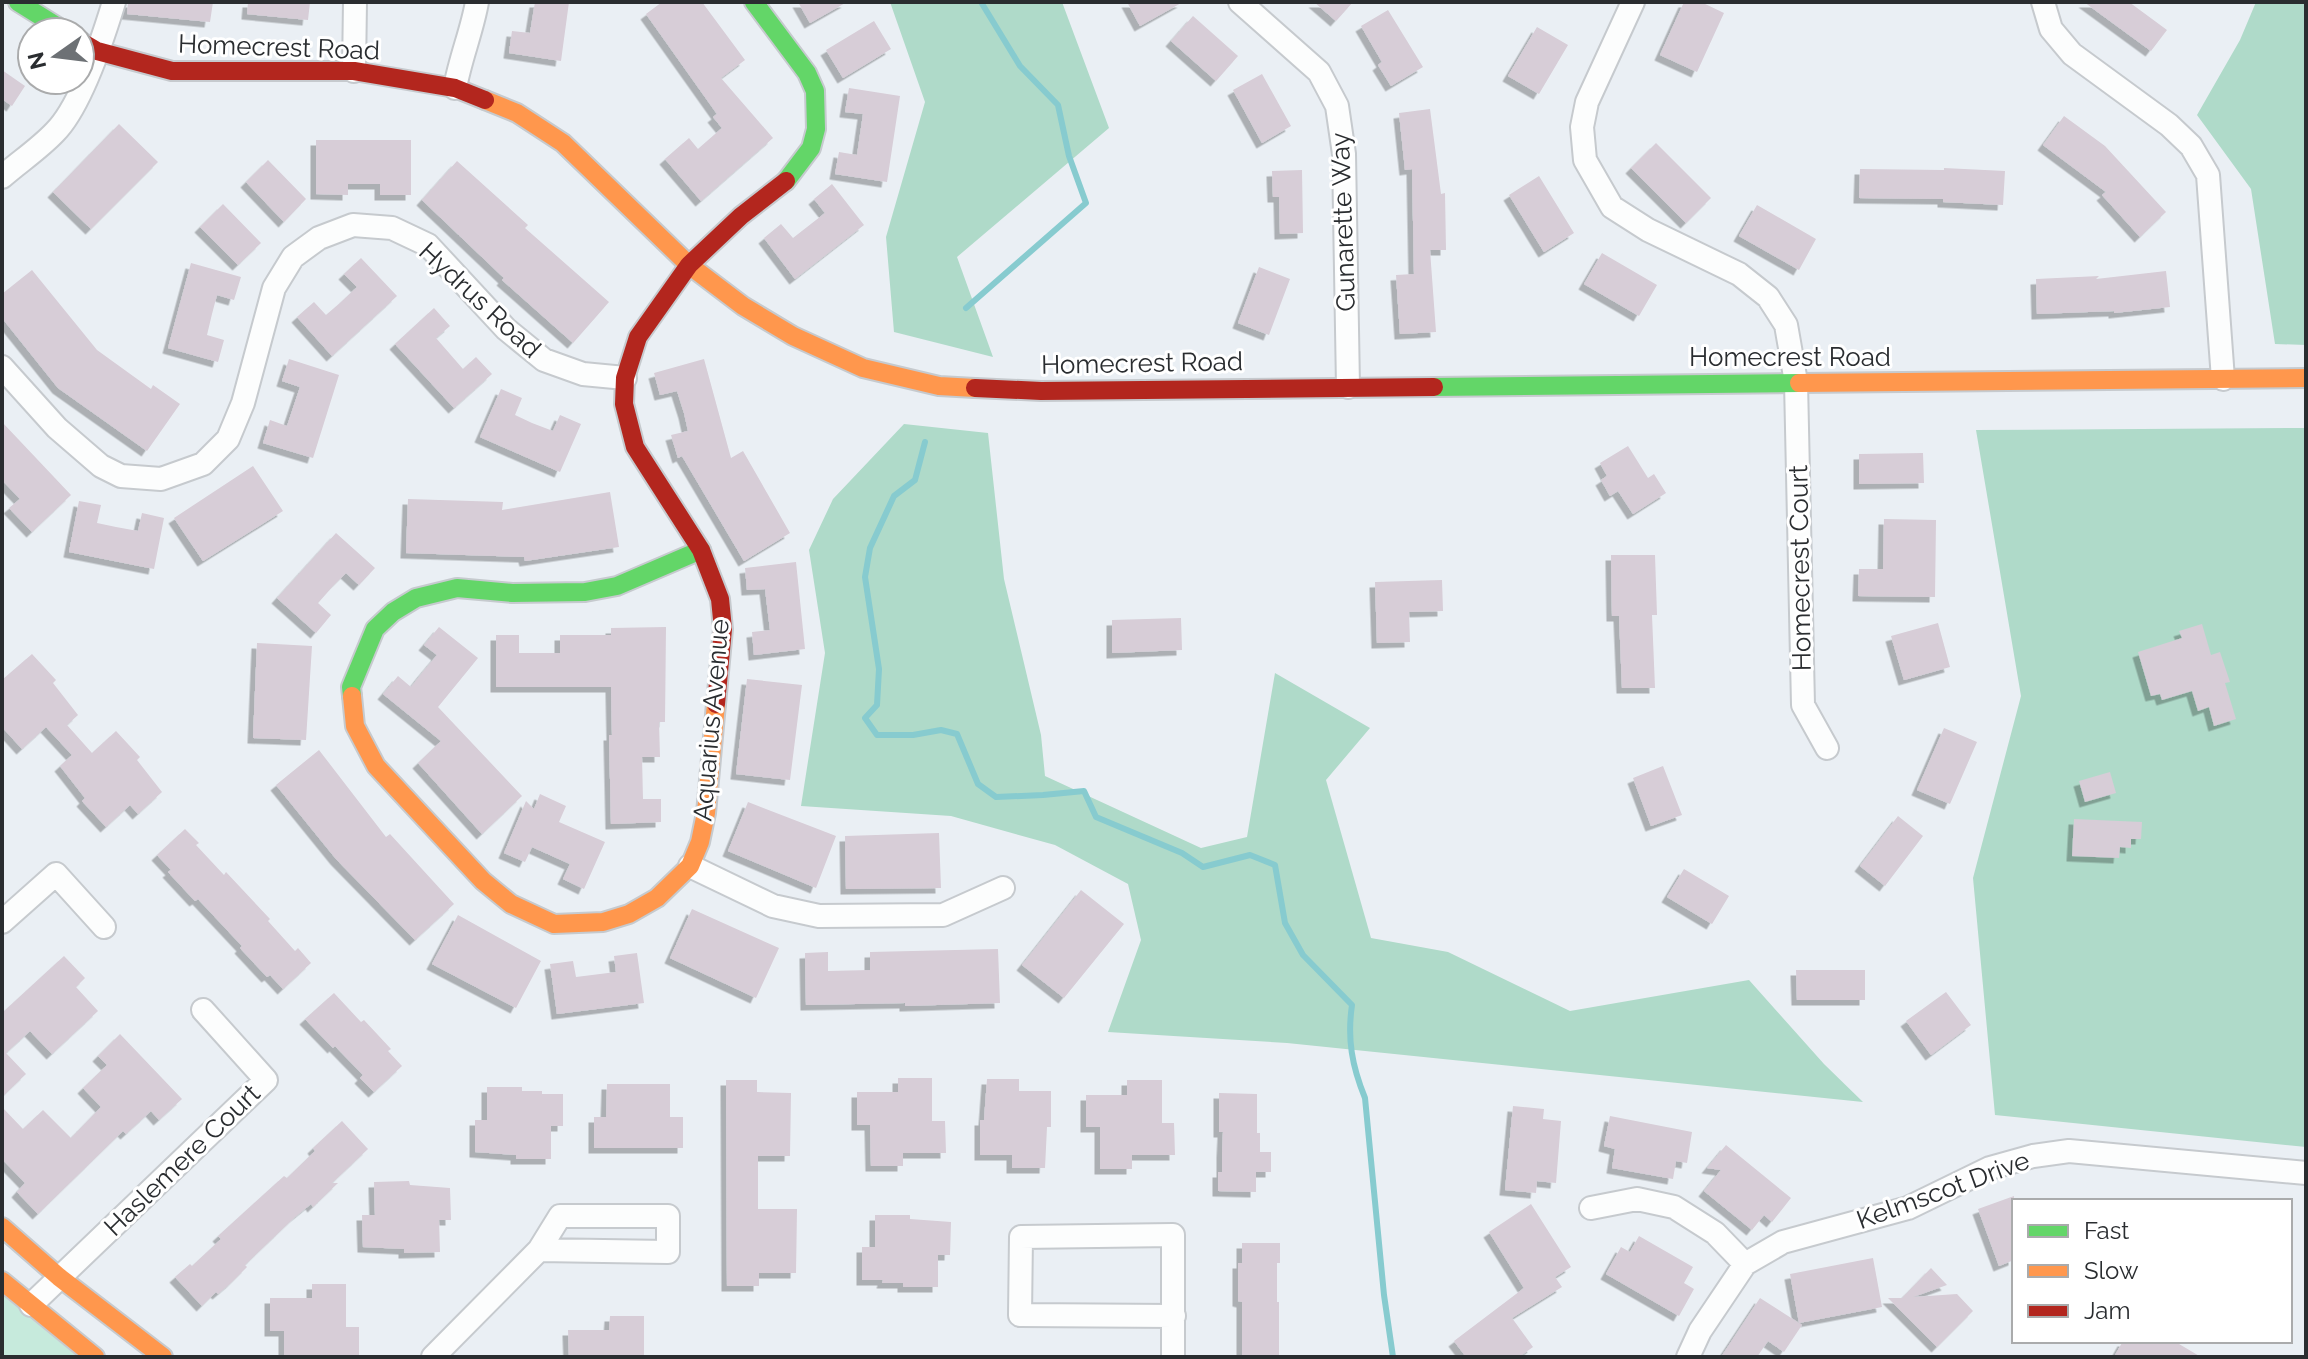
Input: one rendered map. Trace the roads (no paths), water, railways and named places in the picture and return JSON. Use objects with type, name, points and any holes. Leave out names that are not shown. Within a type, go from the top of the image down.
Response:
[{"type":"street","points":[[18,2],[40,16]]},
{"type":"street","points":[[96,32],[114,2]]},
{"type":"street","points":[[354,71],[355,2]]},
{"type":"street","points":[[455,88],[477,2]]},
{"type":"street","name":"Aquarius Avenue","points":[[701,550],[617,586],[585,592],[512,593],[457,588],[416,598],[393,612],[375,629],[351,687],[355,726],[376,766],[483,881],[511,904],[554,924],[603,922],[629,914],[657,898],[690,866],[700,842],[706,813],[723,629],[720,599],[701,550],[635,447],[624,404],[625,378],[638,337],[689,265],[741,216],[788,179],[811,148],[816,129],[815,91],[807,73],[754,2]]},
{"type":"street","name":"Gunarette Way","points":[[1240,2],[1319,72],[1337,106],[1344,154],[1348,387]]},
{"type":"street","name":"Homecrest Court","points":[[1633,2],[1587,102],[1582,127],[1585,160],[1612,207],[1648,230],[1739,274],[1768,297],[1786,325],[1796,382],[1803,705],[1827,748]]},
{"type":"street","points":[[2043,2],[2051,29],[2072,54],[2169,125],[2191,146],[2208,175],[2223,379]]},
{"type":"street","name":"Homecrest Road","points":[[96,48],[172,71],[354,71],[455,88],[517,113],[563,143],[689,265],[743,306],[793,336],[863,368],[939,386],[1041,391],[2306,378]]},
{"type":"street","points":[[2,177],[55,132],[70,113],[75,96]]},
{"type":"street","name":"Hydrus Road","points":[[2,367],[57,428],[101,466],[121,476],[161,479],[203,464],[228,439],[243,403],[274,288],[293,257],[319,238],[353,225],[392,228],[428,245],[506,329],[544,360],[583,374],[625,378]]},
{"type":"street","points":[[690,866],[773,906],[819,916],[943,915],[1003,888]]},
{"type":"street","points":[[2,922],[56,874],[104,927]]},
{"type":"street","name":"Haslemere Court","points":[[31,1305],[266,1080],[203,1010]]},
{"type":"street","name":"Kelmscot Drive","points":[[1688,1357],[1700,1331],[1745,1264],[1783,1242],[1908,1208],[1990,1168],[2033,1156],[2069,1151],[2306,1173]]},
{"type":"street","points":[[1591,1208],[1637,1199],[1674,1207],[1715,1233],[1745,1264]]},
{"type":"street","points":[[433,1357],[539,1250],[560,1216],[668,1216],[668,1252],[539,1250]]},
{"type":"street","points":[[2,1227],[59,1277],[163,1357]]},
{"type":"street","points":[[1173,1357],[1174,1316],[1173,1235],[1021,1237],[1020,1315],[1174,1316]]},
{"type":"street","points":[[2,1281],[95,1357]]},
{"type":"waterway","points":[[966,308],[1086,203],[1069,156],[1058,105],[1020,66],[981,2]]},
{"type":"waterway","points":[[925,442],[915,480],[894,496],[870,548],[865,577],[879,669],[877,705],[865,718],[877,735],[913,735],[941,730],[957,734],[978,784],[996,797],[1084,791],[1096,817],[1182,853],[1203,867],[1250,855],[1275,865],[1285,923],[1303,955],[1352,1005],[1352,1052],[1365,1098],[1393,1357]]}]
